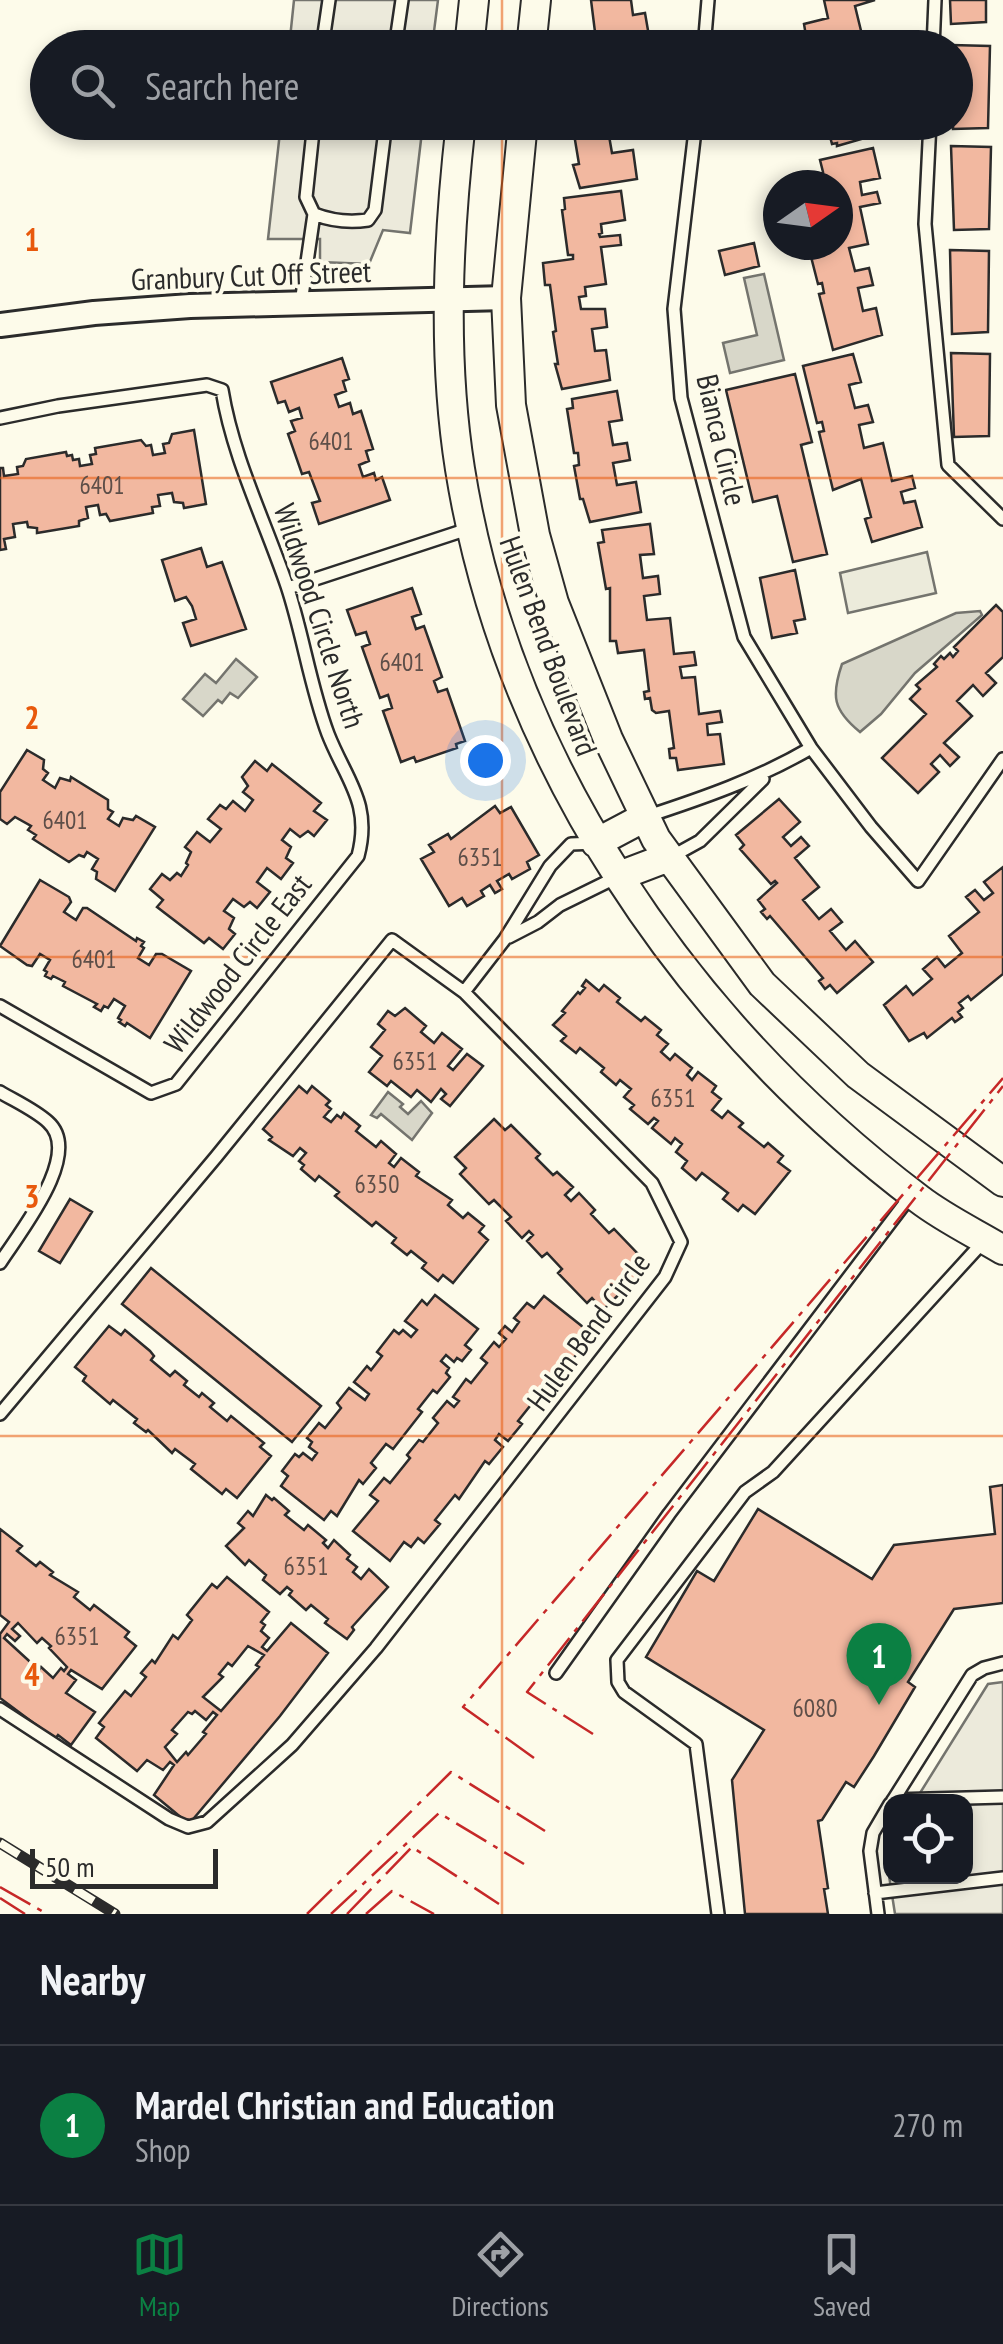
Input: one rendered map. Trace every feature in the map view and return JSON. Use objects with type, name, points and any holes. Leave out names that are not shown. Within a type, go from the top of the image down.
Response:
[{"type":"street","points":[[471,30],[474,0]]},
{"type":"street","points":[[533,30],[536,0]]},
{"type":"street","name":"Hulen Bend Boulevard","points":[[458,140],[449,299],[452,405],[470,528],[524,696],[557,770],[596,843],[698,987],[759,1058],[844,1138],[912,1194],[994,1244]]},
{"type":"street","name":"Hulen Bend Boulevard","points":[[522,140],[506,298],[512,405],[535,535],[554,603],[592,702],[645,817],[670,858],[762,984],[858,1074],[1002,1180]]},
{"type":"street","name":"Granbury Cut Off Street","points":[[0,325],[94,312],[506,298]]},
{"type":"street","points":[[596,843],[645,817]]},
{"type":"street","points":[[620,876],[670,858]]},
{"type":"lane","points":[[325,30],[329,0]]},
{"type":"lane","points":[[398,30],[402,0]]},
{"type":"lane","points":[[706,30],[708,0]]},
{"type":"lane","points":[[934,30],[935,0]]},
{"type":"lane","points":[[301,303],[314,214],[306,197],[312,140]]},
{"type":"lane","points":[[314,214],[329,220],[368,220],[378,198],[384,140]]},
{"type":"lane","name":"Bianca Circle","points":[[694,140],[674,309],[680,398],[744,637],[811,748],[918,881],[1003,759]]},
{"type":"lane","points":[[929,140],[925,224],[948,466],[1003,519]]},
{"type":"lane","name":"Wildwood Circle North","points":[[0,418],[207,385],[222,390],[228,424],[288,588],[328,732],[362,807],[364,834],[358,856]]},
{"type":"lane","points":[[288,588],[470,528]]},
{"type":"lane","points":[[645,817],[696,802],[770,772],[811,748]]},
{"type":"lane","points":[[670,858],[700,841],[770,772]]},
{"type":"lane","points":[[464,992],[506,939],[550,866],[571,844],[596,843]]},
{"type":"lane","name":"Wildwood Circle East","points":[[0,1006],[152,1093],[176,1084],[358,856]]},
{"type":"lane","points":[[506,939],[560,905],[620,876]]},
{"type":"lane","name":"Hulen Bend Circle","points":[[0,1414],[153,1234],[392,940],[464,992],[652,1183],[681,1242],[665,1277],[376,1648],[292,1745],[208,1822],[188,1827],[168,1819],[0,1709]]},
{"type":"lane","points":[[0,1092],[49,1122],[56,1134],[59,1159],[54,1176],[0,1263]]},
{"type":"lane","points":[[556,1673],[670,1514],[912,1194]]},
{"type":"lane","points":[[718,1914],[696,1744],[624,1692],[618,1682],[618,1660],[745,1492],[774,1472],[994,1244]]},
{"type":"lane","points":[[897,1794],[972,1676],[1003,1663]]},
{"type":"lane","points":[[973,1798],[1003,1796]]},
{"type":"lane","points":[[878,1914],[870,1851],[872,1833],[883,1816]]},
{"type":"lane","points":[[875,1893],[1003,1878]]},
{"type":"shaded area","points":[[294,0],[438,0],[434,30],[291,30]]},
{"type":"shaded area","points":[[279,140],[421,140],[410,233],[383,230],[369,264],[320,262],[320,239],[268,239]]},
{"type":"shaded area","points":[[764,274],[784,360],[730,373],[723,343],[757,335],[744,278]]},
{"type":"shaded area","points":[[927,552],[936,593],[848,613],[840,573]]},
{"type":"shaded area","points":[[980,611],[982,615],[915,673],[881,714],[860,732],[844,717],[836,694],[842,664],[956,613]]},
{"type":"shaded area","points":[[236,659],[257,677],[238,698],[230,693],[203,716],[183,699],[205,674],[216,683]]},
{"type":"shaded area","points":[[388,1092],[403,1104],[400,1107],[408,1114],[421,1101],[432,1113],[412,1140],[381,1114],[377,1118],[371,1115]]},
{"type":"shaded area","points":[[1003,1682],[1003,1914],[895,1914],[890,1884],[973,1884],[973,1794],[919,1794],[988,1684]]},
{"type":"building","points":[[591,0],[631,0],[633,15],[645,13],[648,30],[595,30]]},
{"type":"building","points":[[824,0],[875,0],[855,6],[861,30],[805,30],[804,24],[828,18]]},
{"type":"building","points":[[950,0],[986,0],[986,22],[951,24]]},
{"type":"building","points":[[973,46],[990,46],[988,128],[973,128]]},
{"type":"building","points":[[575,140],[610,140],[612,153],[633,150],[637,179],[580,188],[573,165],[579,164]]},
{"type":"building","points":[[831,140],[858,140],[837,146]]},
{"type":"building","points":[[951,146],[991,147],[989,229],[954,230]]},
{"type":"building","points":[[873,148],[880,178],[860,182],[862,195],[877,192],[880,203],[860,207],[868,244],[853,247],[853,170],[822,170],[820,160]]},
{"type":"building","points":[[621,191],[625,220],[601,224],[599,234],[620,235],[621,245],[601,247],[606,284],[585,287],[586,296],[579,297],[581,309],[605,309],[607,327],[592,329],[595,351],[606,350],[610,380],[562,389],[555,364],[556,331],[550,285],[545,285],[543,263],[573,259],[573,255],[568,255],[564,198]]},
{"type":"building","points":[[754,243],[759,266],[725,275],[719,251]]},
{"type":"building","points":[[950,250],[989,251],[988,332],[952,334]]},
{"type":"building","points":[[812,260],[852,260],[855,271],[869,268],[873,285],[858,288],[863,311],[876,308],[882,335],[833,350],[819,294],[824,293],[822,283],[818,284]]},
{"type":"building","points":[[951,353],[990,354],[989,436],[954,437]]},
{"type":"building","points":[[853,354],[861,382],[849,385],[855,408],[868,405],[873,422],[859,425],[864,448],[883,443],[892,481],[912,476],[915,488],[901,492],[904,503],[915,501],[922,527],[872,542],[865,519],[871,517],[861,479],[833,490],[819,432],[824,431],[822,422],[817,423],[803,366]]},
{"type":"building","points":[[342,358],[349,379],[343,381],[346,391],[335,395],[339,407],[350,403],[353,414],[361,411],[373,449],[366,451],[369,461],[359,465],[363,477],[374,473],[376,480],[382,477],[390,500],[319,524],[312,503],[320,501],[309,472],[302,474],[288,434],[295,431],[291,421],[302,418],[299,408],[289,412],[285,401],[278,403],[271,382]]},
{"type":"building","points":[[795,374],[812,442],[801,445],[827,554],[793,562],[777,496],[753,502],[726,390]]},
{"type":"building","points":[[617,391],[622,420],[609,422],[613,445],[627,443],[630,460],[613,463],[617,485],[636,482],[641,512],[590,522],[580,499],[574,466],[579,465],[578,453],[574,453],[567,409],[573,408],[572,399]]},
{"type":"building","points":[[194,430],[206,504],[184,508],[183,503],[174,502],[172,493],[158,495],[160,506],[152,507],[153,513],[110,521],[106,514],[100,515],[98,505],[86,507],[88,518],[79,521],[79,526],[37,533],[37,528],[28,527],[27,522],[13,524],[15,537],[4,539],[6,549],[0,550],[0,468],[4,476],[18,474],[17,467],[23,466],[26,459],[66,452],[73,460],[79,459],[80,466],[92,464],[90,455],[96,454],[95,448],[141,440],[146,446],[151,445],[153,455],[165,453],[163,444],[169,443],[172,434]]},
{"type":"building","points":[[650,524],[654,554],[640,555],[643,578],[658,576],[660,594],[644,596],[647,620],[670,618],[674,654],[694,652],[696,665],[680,667],[682,678],[695,677],[699,714],[720,711],[722,722],[707,724],[708,735],[720,734],[724,764],[678,770],[676,758],[670,758],[669,749],[674,748],[669,711],[656,713],[650,698],[645,699],[644,692],[649,691],[644,650],[618,653],[616,641],[610,641],[610,588],[606,589],[598,543],[604,542],[602,530]]},
{"type":"building","points":[[201,548],[207,567],[222,562],[246,629],[191,646],[183,623],[196,619],[192,606],[186,597],[175,601],[162,560]]},
{"type":"building","points":[[795,570],[805,619],[794,621],[797,633],[772,638],[760,578]]},
{"type":"building","points":[[412,588],[421,614],[412,617],[416,629],[424,626],[442,677],[434,681],[438,692],[447,689],[465,741],[456,744],[457,748],[416,762],[414,757],[401,762],[383,711],[392,708],[388,695],[380,698],[362,647],[370,644],[366,632],[356,635],[347,610]]},
{"type":"building","points":[[996,605],[1003,612],[1003,657],[986,673],[996,683],[983,696],[973,685],[957,701],[972,716],[944,743],[959,757],[950,766],[940,755],[931,764],[939,772],[918,793],[882,758],[926,714],[910,699],[920,689],[916,685],[937,667],[934,664],[941,656],[944,659],[950,653],[953,657],[958,651],[954,647]]},
{"type":"building","points":[[27,750],[44,760],[43,769],[48,773],[43,780],[55,788],[60,778],[70,781],[71,777],[108,800],[108,809],[113,812],[108,819],[119,826],[123,818],[133,820],[136,816],[155,827],[115,891],[96,879],[97,872],[92,869],[98,859],[87,852],[69,862],[33,839],[36,835],[28,830],[31,826],[15,817],[7,824],[0,819],[0,792]]},
{"type":"building","points":[[255,761],[267,771],[272,764],[321,803],[314,811],[327,820],[314,836],[308,831],[300,837],[290,829],[282,840],[291,847],[286,858],[293,863],[281,879],[267,868],[257,882],[270,892],[257,908],[250,902],[244,907],[233,899],[224,911],[234,918],[229,929],[235,934],[223,949],[209,938],[204,943],[157,907],[163,900],[150,889],[162,874],[170,880],[177,873],[181,876],[191,852],[185,847],[197,832],[210,842],[221,829],[208,819],[220,805],[226,809],[233,801],[245,811],[253,800],[243,792],[248,786],[242,777]]},
{"type":"building","points":[[779,799],[800,822],[783,837],[791,846],[801,837],[809,846],[795,858],[819,887],[803,900],[819,919],[831,909],[842,922],[830,931],[846,950],[855,941],[873,962],[837,993],[830,985],[825,989],[819,981],[823,978],[770,916],[767,919],[761,912],[765,909],[758,900],[777,883],[771,884],[740,849],[744,845],[736,835]]},
{"type":"building","points":[[495,806],[500,813],[511,807],[539,855],[527,862],[530,869],[512,879],[509,874],[497,881],[502,889],[495,893],[490,885],[481,891],[484,896],[467,906],[462,898],[449,906],[421,859],[434,852],[429,845],[448,834],[451,839]]},
{"type":"building","points":[[1003,867],[1003,974],[971,1000],[968,996],[959,1003],[962,1017],[955,1022],[952,1018],[927,1038],[924,1033],[909,1041],[884,1005],[906,986],[913,995],[932,979],[923,969],[937,957],[945,967],[962,953],[949,936],[979,912],[966,897],[975,890],[984,900],[993,893],[984,882]]},
{"type":"building","points":[[40,880],[69,897],[71,902],[64,912],[76,920],[87,908],[136,941],[137,938],[144,942],[138,958],[149,965],[156,954],[162,954],[191,971],[150,1038],[119,1022],[125,1006],[114,999],[101,1011],[94,1007],[97,1004],[63,986],[65,982],[45,976],[50,960],[40,954],[32,966],[27,965],[0,946]]},
{"type":"building","points":[[586,980],[599,991],[604,985],[620,998],[617,1002],[641,1021],[645,1017],[661,1030],[657,1035],[668,1044],[661,1052],[670,1060],[675,1054],[692,1068],[687,1075],[692,1080],[698,1072],[716,1086],[712,1092],[721,1099],[712,1110],[722,1118],[728,1111],[743,1123],[739,1127],[783,1156],[778,1162],[790,1171],[755,1214],[743,1205],[738,1211],[723,1199],[728,1193],[702,1173],[696,1180],[682,1168],[687,1161],[676,1152],[682,1144],[675,1138],[671,1144],[652,1128],[658,1121],[654,1118],[648,1124],[630,1109],[634,1105],[624,1097],[631,1089],[620,1080],[616,1085],[601,1072],[604,1068],[580,1048],[576,1053],[561,1041],[566,1036],[553,1025],[585,988],[582,986]]},
{"type":"building","points":[[405,1008],[426,1026],[421,1032],[434,1043],[442,1033],[462,1049],[448,1066],[453,1070],[467,1054],[483,1066],[450,1106],[441,1099],[446,1094],[441,1089],[431,1102],[417,1090],[411,1097],[391,1081],[387,1086],[369,1072],[382,1056],[371,1047],[385,1030],[378,1024],[388,1011],[395,1016]]},
{"type":"building","points":[[299,1086],[307,1093],[312,1086],[330,1101],[326,1105],[331,1109],[324,1117],[331,1122],[344,1113],[360,1126],[356,1131],[376,1147],[381,1141],[396,1154],[389,1163],[394,1167],[401,1158],[419,1172],[416,1176],[452,1200],[448,1205],[463,1218],[468,1213],[484,1226],[479,1232],[488,1240],[453,1283],[443,1275],[438,1281],[422,1268],[426,1263],[392,1243],[396,1238],[376,1222],[372,1226],[335,1196],[339,1192],[319,1176],[315,1181],[301,1169],[304,1165],[299,1161],[306,1153],[300,1148],[293,1156],[269,1140],[272,1137],[263,1129]]},
{"type":"building","points":[[494,1119],[505,1130],[511,1125],[540,1154],[536,1158],[553,1175],[557,1172],[573,1187],[565,1195],[571,1201],[579,1193],[609,1233],[614,1229],[639,1255],[633,1261],[643,1271],[603,1310],[592,1298],[587,1303],[558,1273],[562,1269],[547,1253],[542,1257],[527,1241],[533,1235],[529,1231],[522,1238],[506,1221],[511,1217],[494,1200],[489,1204],[460,1174],[466,1168],[455,1157]]},
{"type":"building","points":[[70,1199],[92,1212],[60,1263],[39,1251]]},
{"type":"building","points":[[151,1268],[321,1406],[292,1442],[122,1304]]},
{"type":"building","points":[[435,1295],[478,1329],[465,1345],[471,1350],[462,1361],[457,1358],[454,1362],[446,1355],[441,1361],[449,1368],[446,1373],[450,1377],[437,1393],[433,1390],[418,1409],[422,1412],[393,1449],[386,1444],[371,1463],[376,1468],[363,1484],[359,1480],[337,1516],[331,1511],[324,1520],[281,1486],[288,1476],[282,1471],[295,1454],[299,1457],[303,1453],[312,1460],[317,1453],[309,1447],[312,1442],[307,1438],[319,1423],[325,1428],[341,1408],[337,1403],[349,1388],[365,1400],[369,1394],[354,1382],[382,1356],[377,1352],[394,1330],[399,1334],[403,1330],[411,1337],[417,1330],[405,1321],[422,1300],[427,1305]]},
{"type":"building","points":[[544,1296],[588,1331],[578,1343],[583,1347],[570,1362],[566,1359],[545,1385],[550,1388],[518,1421],[522,1424],[508,1441],[499,1434],[495,1440],[503,1447],[489,1464],[485,1461],[459,1499],[455,1495],[435,1520],[440,1524],[424,1543],[418,1538],[411,1547],[404,1542],[390,1561],[353,1531],[378,1501],[370,1495],[384,1478],[390,1483],[419,1440],[423,1442],[438,1423],[433,1418],[447,1401],[454,1407],[459,1401],[453,1397],[466,1379],[471,1383],[487,1363],[481,1358],[494,1342],[499,1347],[506,1339],[499,1333],[505,1326],[512,1332],[519,1322],[514,1318],[527,1303],[534,1308]]},
{"type":"building","points":[[109,1326],[121,1335],[125,1330],[150,1351],[154,1356],[151,1360],[170,1376],[175,1371],[187,1381],[184,1385],[214,1403],[210,1407],[227,1421],[231,1416],[264,1443],[260,1447],[271,1456],[237,1498],[226,1489],[222,1494],[191,1469],[195,1464],[175,1449],[172,1453],[148,1430],[134,1423],[137,1419],[113,1400],[110,1404],[83,1381],[86,1376],[75,1367]]},
{"type":"building","points":[[1003,1485],[1003,1603],[954,1609],[908,1682],[915,1687],[874,1756],[854,1787],[846,1782],[818,1821],[828,1914],[745,1914],[732,1780],[764,1730],[646,1657],[697,1571],[714,1581],[758,1509],[872,1579],[894,1545],[995,1534],[990,1487]]},
{"type":"building","points":[[266,1495],[289,1511],[285,1515],[304,1530],[308,1525],[326,1540],[323,1543],[328,1548],[334,1540],[350,1555],[347,1559],[357,1567],[353,1572],[361,1579],[369,1569],[388,1587],[352,1627],[347,1639],[325,1623],[328,1619],[311,1605],[306,1610],[289,1595],[292,1591],[287,1587],[280,1594],[263,1580],[266,1575],[249,1560],[245,1565],[226,1546],[244,1528],[238,1523],[248,1511],[253,1516]]},
{"type":"building","points":[[0,1529],[22,1546],[17,1551],[36,1566],[40,1562],[53,1572],[50,1575],[78,1592],[74,1597],[90,1610],[94,1605],[129,1632],[125,1637],[136,1646],[102,1689],[71,1670],[68,1674],[76,1680],[66,1693],[95,1712],[71,1745],[58,1735],[55,1739],[0,1698],[0,1634],[9,1622],[0,1615]],"holes":[[[18,1623],[37,1643],[42,1638],[51,1646],[67,1667],[64,1671],[61,1668],[53,1678],[4,1638],[7,1634],[15,1641],[20,1636],[12,1629]]]},
{"type":"building","points":[[227,1577],[269,1612],[261,1622],[265,1625],[261,1631],[269,1638],[262,1647],[267,1651],[291,1623],[328,1653],[189,1824],[154,1795],[174,1765],[170,1762],[163,1770],[147,1760],[137,1771],[96,1738],[104,1727],[99,1723],[125,1691],[131,1696],[146,1677],[141,1673],[152,1660],[155,1663],[173,1635],[178,1639],[192,1620],[187,1615],[212,1584],[217,1588]],"holes":[[[248,1646],[264,1655],[256,1665],[259,1667],[221,1711],[203,1697],[223,1677],[219,1674],[228,1663],[232,1666]],[[195,1711],[206,1720],[213,1712],[217,1715],[203,1732],[206,1734],[177,1762],[165,1747],[177,1734],[172,1730],[188,1712]]]},
{"type":"railway","points":[[0,1843],[115,1914]]},
{"type":"power","points":[[534,1758],[463,1707],[1003,1078]]},
{"type":"power","points":[[593,1734],[527,1692],[1003,1086]]},
{"type":"power","points":[[307,1914],[451,1772],[545,1831]]},
{"type":"power","points":[[331,1914],[439,1813],[524,1864]]},
{"type":"power","points":[[347,1914],[412,1847],[499,1904]]},
{"type":"power","points":[[0,1887],[47,1914]]},
{"type":"power","points":[[366,1914],[392,1891],[434,1914]]},
{"type":"power","points":[[0,1898],[25,1914]]},
{"type":"place","name":"Mardel Christian and Education","points":[[879,1705]]}]
